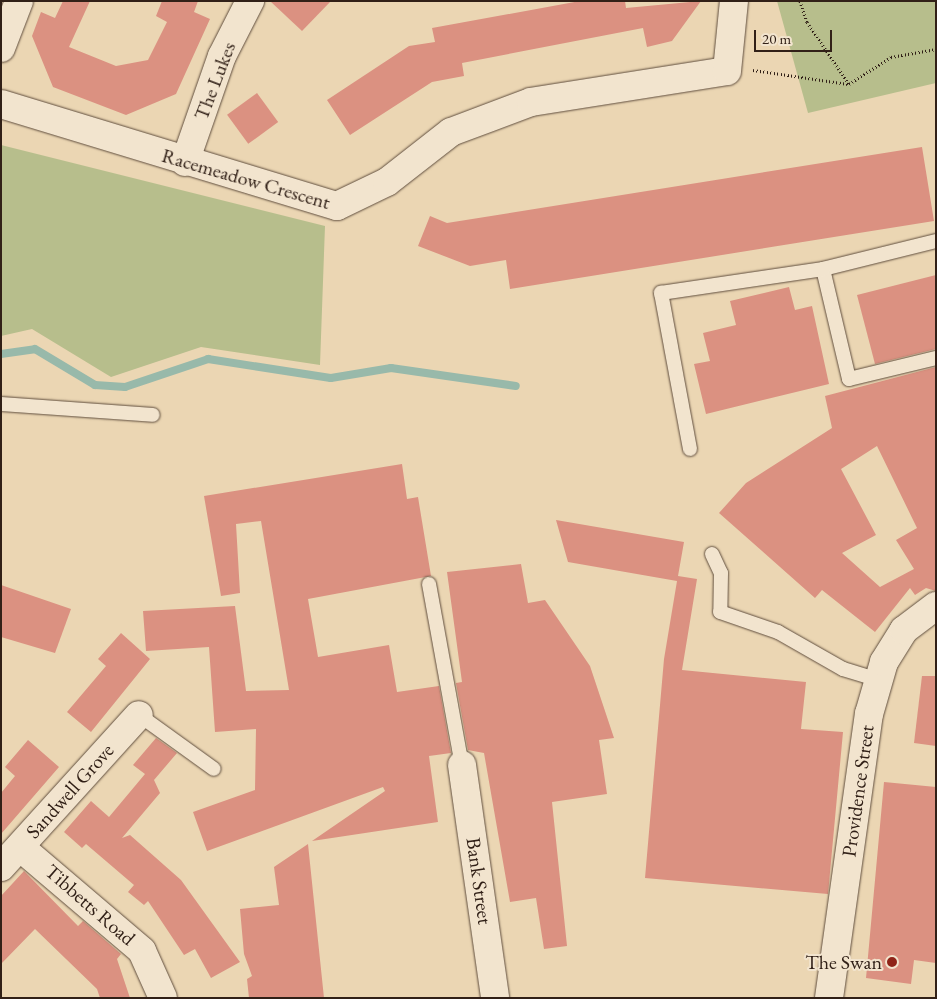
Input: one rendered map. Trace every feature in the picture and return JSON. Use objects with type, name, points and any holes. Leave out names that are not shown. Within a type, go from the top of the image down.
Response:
[{"type":"street","points":[[1,48],[19,1]]},
{"type":"street","name":"The Lukes","points":[[185,162],[222,56],[250,1]]},
{"type":"street","points":[[727,71],[734,1]]},
{"type":"street","name":"Racemeadow Crescent","points":[[1,104],[185,162],[337,206],[387,182],[451,132],[531,102],[727,71]]},
{"type":"street","name":"Providence Street","points":[[829,998],[870,714],[879,680],[884,662],[904,630],[936,606]]},
{"type":"street","name":"Sandwell Grove","points":[[1,868],[139,714]]},
{"type":"street","name":"Bank Street","points":[[462,765],[495,998]]},
{"type":"street","name":"Tibbetts Road","points":[[20,847],[142,951],[163,998]]},
{"type":"lane","points":[[690,449],[661,293],[823,269],[936,241]]},
{"type":"lane","points":[[823,269],[849,379],[936,358]]},
{"type":"lane","points":[[1,404],[153,415]]},
{"type":"lane","points":[[712,554],[721,573],[720,612],[778,632],[843,669],[879,680]]},
{"type":"lane","points":[[429,584],[462,765]]},
{"type":"lane","points":[[139,714],[214,769]]},
{"type":"path","points":[[800,1],[806,22],[849,84]]},
{"type":"path","points":[[727,71],[760,70],[849,84],[891,57],[936,49]]},
{"type":"green space","points":[[777,1],[936,1],[936,83],[808,113]]},
{"type":"green space","points":[[1,145],[325,226],[320,365],[201,347],[111,377],[32,329],[1,336]]},
{"type":"building","points":[[63,1],[90,1],[69,47],[116,66],[148,60],[167,22],[156,16],[162,1],[198,1],[194,12],[210,19],[176,94],[126,115],[53,87],[32,36],[41,12],[55,18]]},
{"type":"building","points":[[270,1],[331,1],[302,31]]},
{"type":"building","points":[[580,1],[625,1],[626,8],[701,1],[672,41],[647,47],[643,28],[462,63],[464,76],[432,82],[350,135],[327,100],[409,46],[435,42],[432,28]]},
{"type":"building","points":[[257,93],[278,122],[248,144],[227,115]]},
{"type":"building","points":[[922,147],[934,221],[510,289],[506,260],[470,266],[418,246],[430,216],[447,223]]},
{"type":"building","points":[[936,275],[936,349],[875,364],[857,295]]},
{"type":"building","points":[[789,287],[795,310],[812,306],[829,384],[706,414],[694,364],[710,361],[703,333],[736,325],[730,301]]},
{"type":"building","points":[[936,367],[936,591],[926,588],[915,595],[910,588],[875,632],[822,590],[815,598],[719,513],[746,483],[832,428],[825,396]],"holes":[[[877,446],[917,528],[896,540],[914,569],[880,587],[842,553],[876,535],[841,469]]]},
{"type":"building","points":[[402,464],[407,499],[418,497],[431,576],[308,599],[318,657],[389,645],[397,692],[439,686],[451,753],[429,756],[438,822],[312,841],[385,791],[383,787],[207,851],[193,812],[255,790],[256,729],[215,732],[209,647],[146,651],[143,611],[235,606],[246,691],[289,690],[261,521],[236,524],[240,593],[221,596],[204,496]]},
{"type":"building","points":[[556,520],[684,542],[678,576],[697,579],[682,670],[806,682],[801,729],[843,732],[828,894],[645,878],[664,659],[677,581],[568,562]]},
{"type":"building","points":[[521,564],[528,603],[545,600],[590,666],[614,738],[599,740],[607,794],[552,802],[567,946],[544,949],[536,898],[510,902],[484,753],[468,750],[456,683],[462,682],[447,572]]},
{"type":"building","points":[[1,585],[71,609],[55,653],[1,637]]},
{"type":"building","points":[[121,633],[150,659],[91,732],[67,712],[106,666],[98,659]]},
{"type":"building","points":[[922,676],[936,676],[936,746],[914,743]]},
{"type":"building","points":[[156,738],[177,753],[154,780],[160,793],[122,838],[130,835],[181,880],[240,962],[211,978],[195,949],[184,955],[148,901],[144,905],[128,892],[134,885],[86,844],[82,848],[64,832],[91,801],[109,817],[145,774],[133,765]]},
{"type":"building","points":[[28,740],[59,767],[1,834],[1,793],[15,776],[5,767]]},
{"type":"building","points":[[884,782],[936,787],[936,963],[914,960],[911,984],[866,978]]},
{"type":"building","points":[[308,844],[324,998],[249,998],[247,979],[252,976],[244,954],[240,909],[279,905],[274,867]]},
{"type":"building","points":[[24,871],[78,926],[83,921],[121,954],[117,959],[130,998],[100,998],[97,989],[35,929],[1,964],[1,896]]},
{"type":"waterway","points":[[1,354],[35,349],[95,385],[125,387],[208,359],[331,378],[391,368],[516,386]]},
{"type":"place","name":"The Swan","points":[[892,962]]}]
